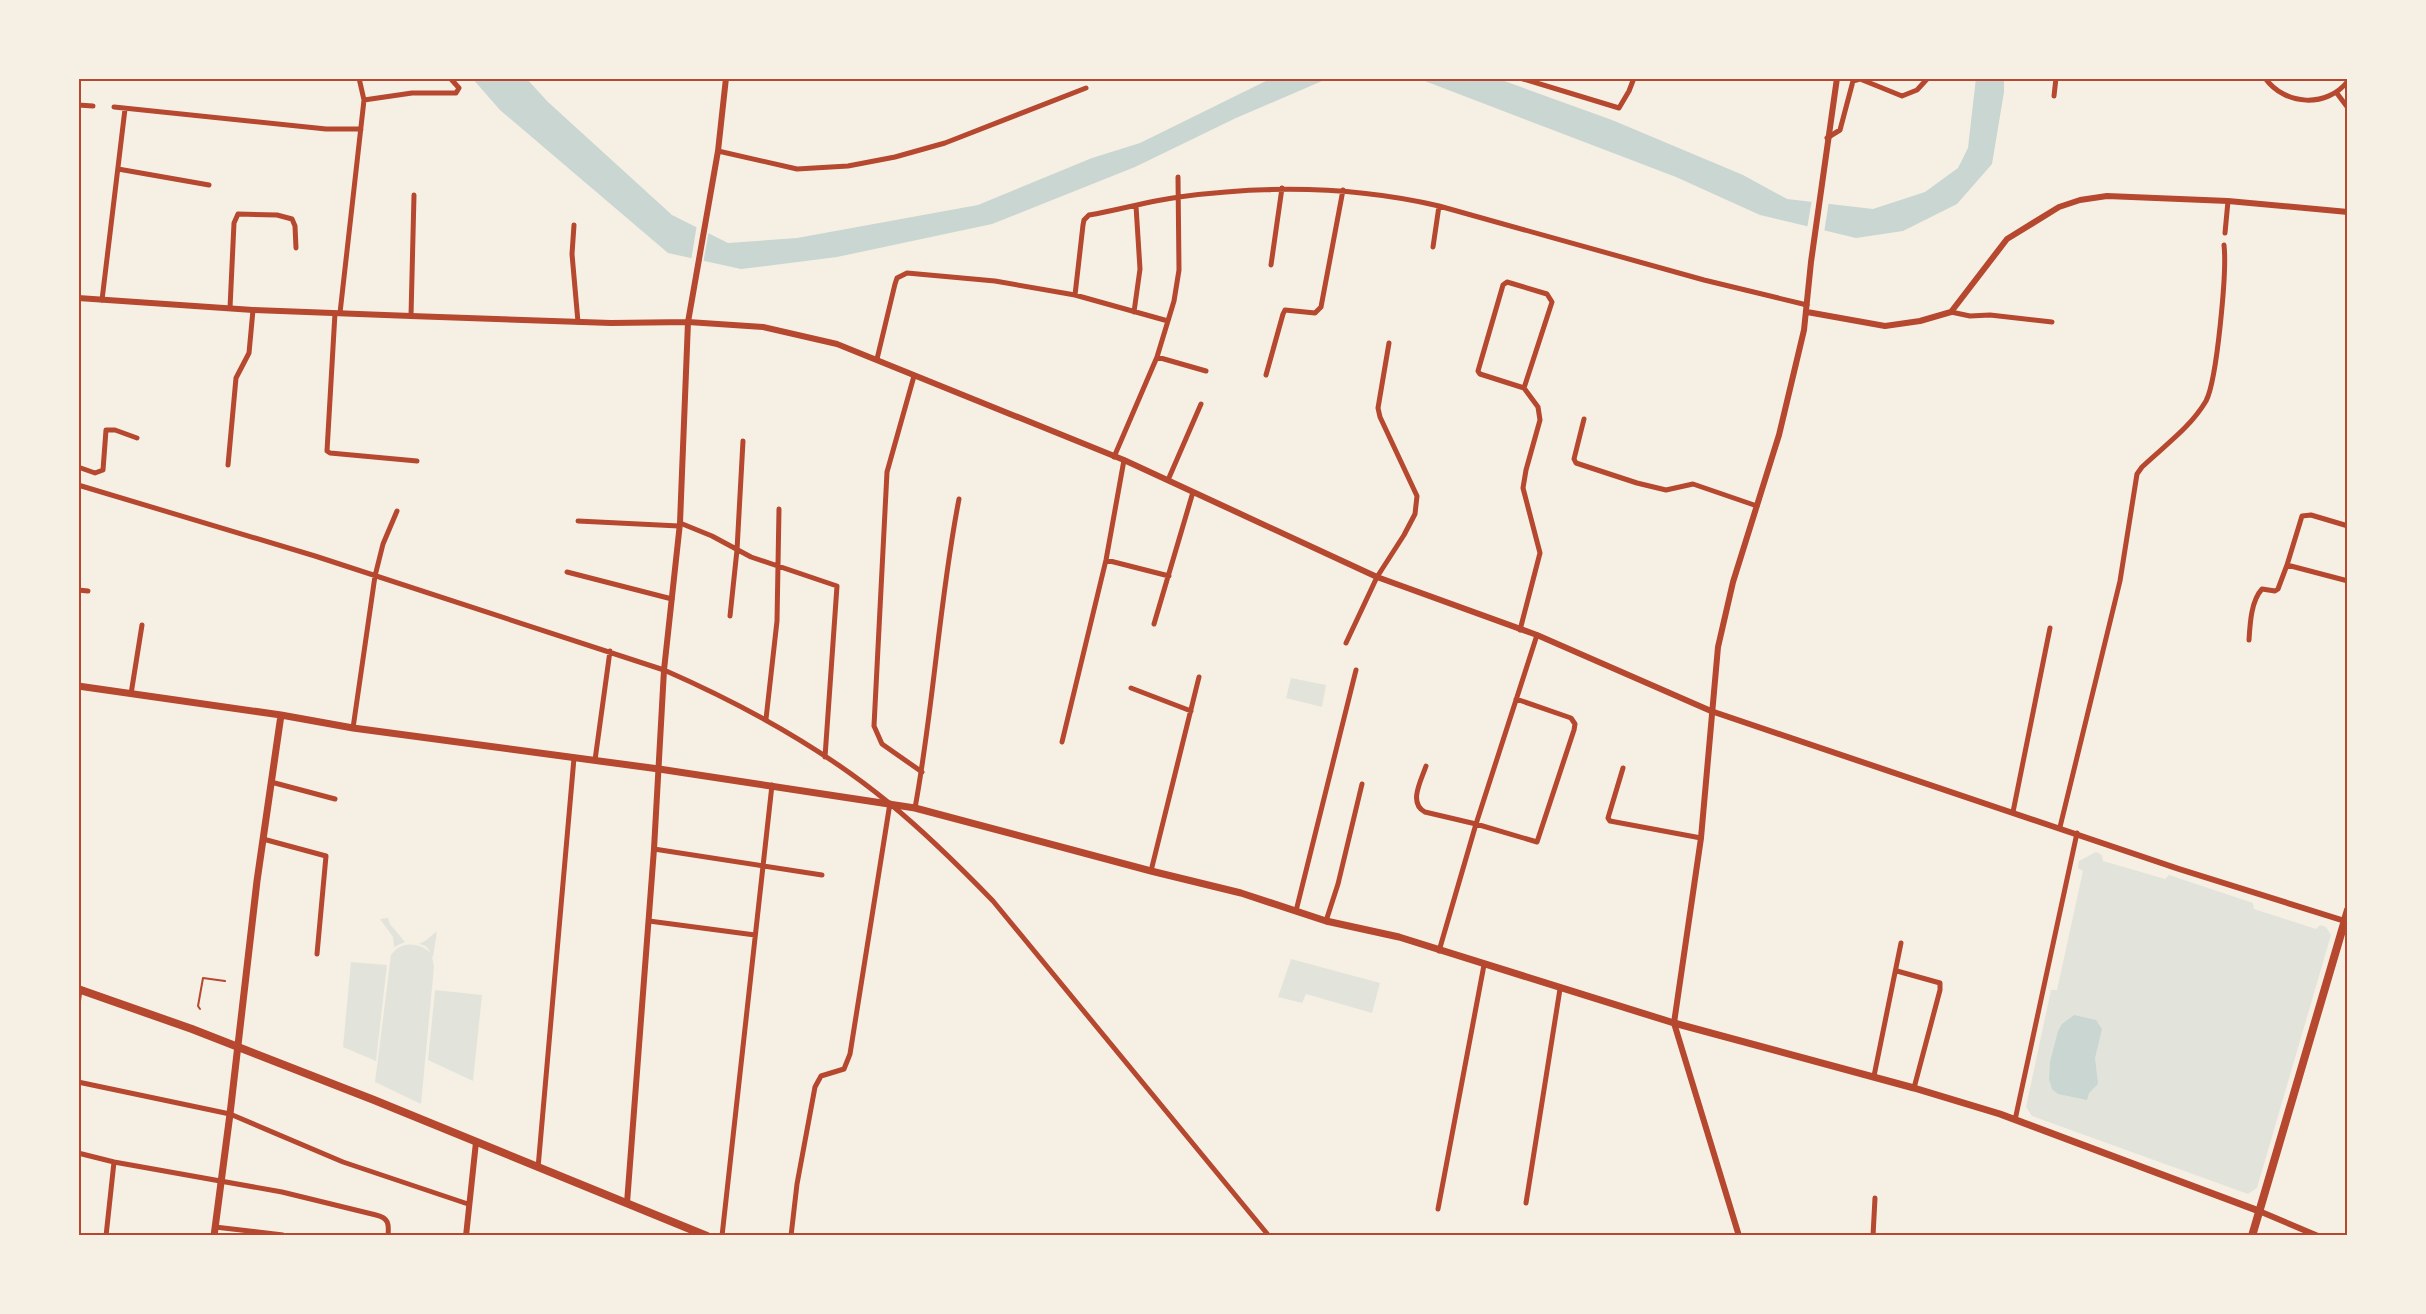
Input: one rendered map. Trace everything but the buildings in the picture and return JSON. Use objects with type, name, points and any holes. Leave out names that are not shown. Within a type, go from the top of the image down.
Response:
[{"type":"main road","points":[[78,686],[281,715],[353,728],[659,769],[915,808],[1241,893],[1326,921],[1399,937],[1674,1023],[1914,1088],[2015,1120],[2259,1211]]},
{"type":"main road","points":[[214,1236],[262,839],[281,715]]},
{"type":"main road","points":[[2252,1236],[2348,910]]},
{"type":"main road","points":[[79,989],[476,1142],[702,1235]]},
{"type":"street","points":[[359,78],[364,100],[338,313],[327,451],[417,461]]},
{"type":"street","points":[[364,100],[412,93],[456,93],[459,88],[450,78]]},
{"type":"street","points":[[627,1203],[654,849],[664,670],[679,524],[688,322],[718,151],[726,78]]},
{"type":"street","points":[[1520,78],[1619,108],[1634,78]]},
{"type":"street","points":[[1739,1236],[1674,1023],[1701,838],[1718,647],[1733,582],[1779,435],[1807,309],[1827,138],[1837,78]]},
{"type":"street","points":[[1827,138],[1840,130],[1853,81],[1856,79],[1902,96],[1917,90],[1928,78]]},
{"type":"street","points":[[2054,96],[2056,78]]},
{"type":"street","points":[[2265,78],[2276,90],[2295,99],[2317,100],[2336,92],[2348,81]]},
{"type":"street","points":[[718,151],[797,169],[848,166],[895,157],[945,143],[1086,88]]},
{"type":"street","points":[[2336,92],[2348,108]]},
{"type":"street","points":[[78,105],[93,106]]},
{"type":"street","points":[[114,107],[326,129],[361,129]]},
{"type":"street","points":[[102,300],[125,109]]},
{"type":"street","points":[[118,169],[209,185]]},
{"type":"street","points":[[1114,457],[1157,357],[1174,301],[1179,270],[1178,177]]},
{"type":"street","points":[[1271,265],[1282,188]]},
{"type":"street","points":[[1075,295],[1084,220],[1089,215],[1178,197],[1282,188],[1343,190],[1397,196],[1807,309],[1885,326],[1920,321],[1951,312],[1970,316],[1990,315],[2052,322]]},
{"type":"street","points":[[1266,375],[1286,310],[1315,313],[1321,307],[1343,190]]},
{"type":"street","points":[[411,316],[414,195]]},
{"type":"street","points":[[1951,312],[2007,239],[2059,207],[2080,200],[2107,196],[2228,201],[2348,212]]},
{"type":"street","points":[[2225,233],[2228,201]]},
{"type":"street","points":[[1433,247],[1439,206]]},
{"type":"street","points":[[1134,312],[1140,269],[1136,207]]},
{"type":"street","points":[[230,308],[234,224],[238,214],[277,215],[292,219],[295,226],[296,248]]},
{"type":"street","points":[[574,225],[572,254],[578,322]]},
{"type":"street","points":[[2060,827],[2120,581],[2137,474],[2198,414],[2207,398],[2213,379],[2224,245]]},
{"type":"street","points":[[877,360],[895,284],[901,275],[907,273],[995,281],[1075,295],[1168,321]]},
{"type":"street","points":[[1521,630],[1540,553],[1523,488],[1540,420],[1538,408],[1524,388],[1480,374],[1478,370],[1503,285],[1507,282],[1547,294],[1552,302],[1524,388]]},
{"type":"street","points":[[78,298],[253,310],[578,322],[688,322],[763,327],[837,344],[1124,460],[1377,577],[1537,635],[1711,711],[2179,869],[2346,921]]},
{"type":"street","points":[[228,465],[236,378],[249,353],[253,310]]},
{"type":"street","points":[[1346,643],[1377,577],[1415,514],[1417,496],[1380,417],[1378,408],[1389,343]]},
{"type":"street","points":[[1157,357],[1206,372]]},
{"type":"street","points":[[914,376],[887,472],[874,726],[882,744],[921,772]]},
{"type":"street","points":[[1168,480],[1201,404]]},
{"type":"street","points":[[1584,419],[1574,459],[1576,463],[1666,490],[1693,483],[1757,506]]},
{"type":"street","points":[[78,467],[95,473],[103,470],[106,430],[116,430],[137,438]]},
{"type":"street","points":[[730,616],[737,550],[743,441]]},
{"type":"street","points":[[1062,742],[1106,560],[1124,460]]},
{"type":"street","points":[[78,485],[610,651],[664,670],[766,719],[890,803],[993,901],[1269,1236]]},
{"type":"street","points":[[1154,624],[1193,492]]},
{"type":"street","points":[[915,808],[933,692],[948,556],[959,498]]},
{"type":"street","points":[[766,719],[777,621],[779,509]]},
{"type":"street","points":[[353,728],[375,576],[383,544],[397,511]]},
{"type":"street","points":[[2249,640],[2250,620],[2258,593],[2262,589],[2275,591],[2278,589],[2302,516],[2311,514],[2348,526]]},
{"type":"street","points":[[578,521],[679,524],[712,536],[737,550],[779,567],[837,586],[825,757]]},
{"type":"street","points":[[1106,560],[1169,576]]},
{"type":"street","points":[[2287,565],[2348,581]]},
{"type":"street","points":[[567,572],[672,599]]},
{"type":"street","points":[[78,590],[88,591]]},
{"type":"street","points":[[131,694],[142,625]]},
{"type":"street","points":[[2013,812],[2050,628]]},
{"type":"street","points":[[1439,951],[1476,824],[1537,635]]},
{"type":"street","points":[[595,760],[610,651]]},
{"type":"street","points":[[1296,911],[1356,670]]},
{"type":"street","points":[[1151,871],[1199,677]]},
{"type":"street","points":[[1131,688],[1191,711]]},
{"type":"street","points":[[1426,766],[1415,805],[1419,809],[1537,842],[1575,724],[1571,718],[1516,699]]},
{"type":"street","points":[[538,1168],[574,758]]},
{"type":"street","points":[[1623,768],[1608,818],[1610,821],[1701,838]]},
{"type":"street","points":[[271,782],[335,799]]},
{"type":"street","points":[[1326,921],[1338,884],[1362,784]]},
{"type":"street","points":[[722,1236],[772,786]]},
{"type":"street","points":[[791,1236],[797,1184],[815,1087],[821,1076],[844,1069],[850,1054],[890,803]]},
{"type":"street","points":[[2015,1120],[2077,833]]},
{"type":"street","points":[[262,839],[326,856],[317,954]]},
{"type":"street","points":[[654,849],[822,875]]},
{"type":"street","points":[[649,921],[755,935]]},
{"type":"street","points":[[1874,1077],[1901,943]]},
{"type":"street","points":[[1438,1209],[1484,965]]},
{"type":"street","points":[[1896,971],[1940,983],[1914,1088]]},
{"type":"street","points":[[78,1005],[79,989]]},
{"type":"street","points":[[1526,1203],[1560,989]]},
{"type":"street","points":[[78,1082],[230,1114],[343,1162],[468,1204]]},
{"type":"street","points":[[466,1236],[476,1142]]},
{"type":"street","points":[[78,1153],[114,1162],[282,1192],[382,1216],[389,1222],[388,1236]]},
{"type":"street","points":[[106,1236],[114,1162]]},
{"type":"street","points":[[1873,1236],[1875,1198]]},
{"type":"street","points":[[2259,1211],[2318,1236]]},
{"type":"street","points":[[215,1227],[283,1235]]},
{"type":"lane","points":[[200,1009],[198,1006],[203,978],[225,981]]},
{"type":"shaded area","points":[[472,78],[526,78],[548,102],[672,215],[728,243],[797,238],[978,205],[1092,158],[1140,143],[1272,78],[1329,78],[1236,118],[1135,167],[992,224],[837,257],[741,269],[668,253],[500,110]]},
{"type":"shaded area","points":[[1417,78],[1496,78],[1612,120],[1743,175],[1787,199],[1873,209],[1925,192],[1958,168],[1968,148],[1976,78],[2004,78],[2004,92],[1992,164],[1957,204],[1903,231],[1856,238],[1760,215],[1676,177]]},
{"type":"shaded area","points":[[1291,678],[1326,685],[1322,707],[1286,698]]},
{"type":"shaded area","points":[[2096,852],[2102,855],[2103,861],[2165,879],[2169,875],[2253,903],[2254,909],[2316,929],[2320,925],[2326,927],[2331,935],[2257,1188],[2248,1194],[2032,1116],[2026,1107],[2051,990],[2057,990],[2083,871],[2078,868],[2079,861]]},
{"type":"shaded area","points":[[388,918],[390,924],[405,942],[394,947],[393,937],[380,919]]},
{"type":"shaded area","points":[[437,931],[432,956],[434,967],[421,1104],[375,1082],[391,955],[405,945],[415,945],[431,953],[426,946],[419,944]]},
{"type":"shaded area","points":[[1291,959],[1380,983],[1372,1013],[1306,994],[1302,1003],[1278,997]]},
{"type":"shaded area","points":[[351,962],[387,965],[376,1061],[343,1047]]},
{"type":"shaded area","points":[[435,990],[482,995],[473,1081],[428,1060]]},
{"type":"shaded area","points":[[2074,1015],[2096,1020],[2102,1029],[2095,1058],[2098,1084],[2089,1093],[2087,1100],[2058,1094],[2052,1089],[2049,1079],[2050,1062],[2058,1031],[2062,1024]]},
{"type":"pier","points":[[1812,199],[1829,201],[1824,233],[1807,229]]},
{"type":"pier","points":[[697,224],[709,230],[703,264],[691,261]]}]
